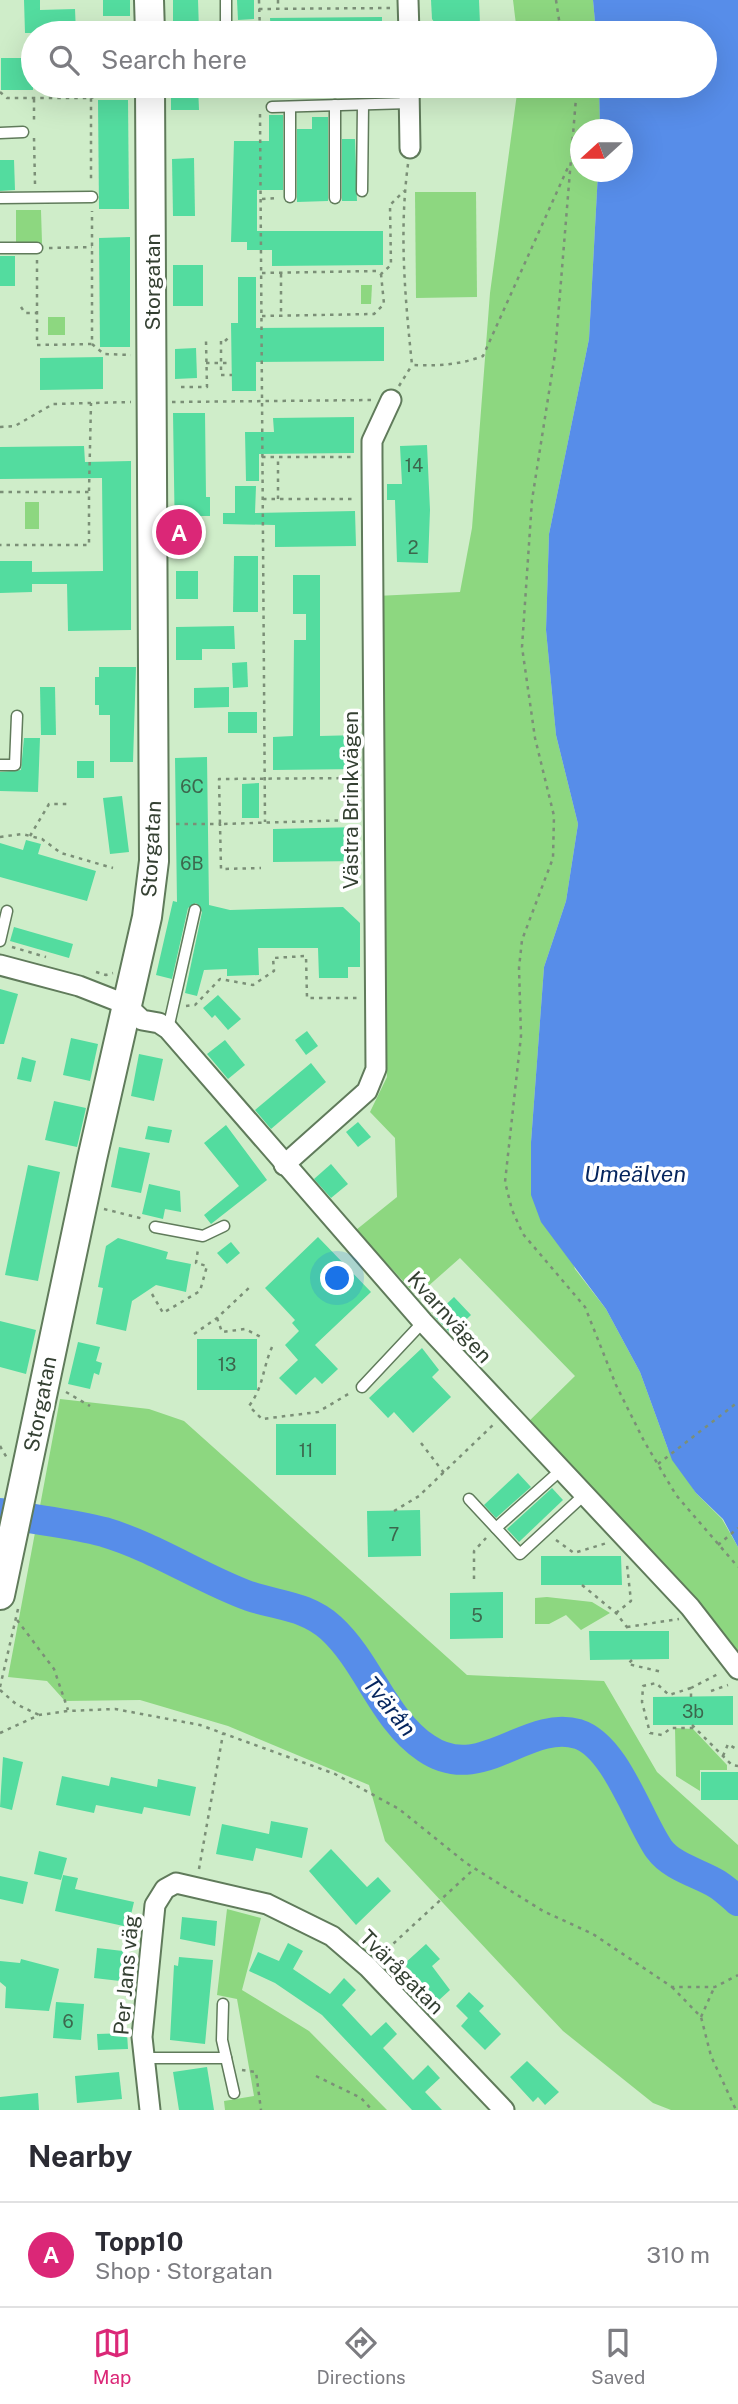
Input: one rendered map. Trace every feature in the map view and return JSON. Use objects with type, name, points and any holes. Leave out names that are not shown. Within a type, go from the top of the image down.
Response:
[{"type":"street","points":[[149,0],[150,21]]},
{"type":"street","name":"Storgatan","points":[[9,1602],[13,1544],[25,1480],[125,1004],[147,917],[155,836],[152,403],[142,98]]},
{"type":"street","points":[[409,98],[410,148]]},
{"type":"street","name":"Västra Brinkvägen","points":[[284,1165],[358,1099],[373,1081],[376,1069],[372,819],[372,440],[391,400]]},
{"type":"street","name":"Kvarnvägen","points":[[0,965],[79,986],[125,1004],[142,1020],[159,1023],[168,1029],[423,1322],[694,1612],[737,1672]]},
{"type":"street","name":"Tvärågatan","points":[[165,1889],[176,1884],[196,1886],[288,1912],[331,1936],[368,1967],[491,2106]]},
{"type":"street","name":"Per Jans väg","points":[[150,2110],[142,2037],[155,1905],[165,1889]]},
{"type":"lane","points":[[226,0],[226,21]]},
{"type":"lane","points":[[272,107],[363,105],[392,98]]},
{"type":"lane","points":[[362,191],[363,105]]},
{"type":"lane","points":[[335,106],[335,198]]},
{"type":"lane","points":[[290,107],[290,197]]},
{"type":"lane","points":[[0,133],[23,132]]},
{"type":"lane","points":[[0,198],[92,197]]},
{"type":"lane","points":[[0,248],[37,248]]},
{"type":"lane","points":[[0,765],[15,765],[17,716]]},
{"type":"lane","points":[[168,1029],[195,910]]},
{"type":"lane","points":[[0,942],[8,911]]},
{"type":"lane","points":[[155,1227],[203,1236],[225,1226]]},
{"type":"lane","points":[[362,1387],[423,1322]]},
{"type":"lane","points":[[496,1528],[561,1471]]},
{"type":"lane","points":[[469,1499],[520,1554],[584,1496]]},
{"type":"lane","points":[[223,2004],[222,2040],[234,2094]]},
{"type":"lane","points":[[143,2058],[227,2063]]},
{"type":"path","points":[[259,0],[260,21]]},
{"type":"path","points":[[278,0],[278,9]]},
{"type":"path","points":[[556,0],[559,21]]},
{"type":"path","points":[[259,9],[409,4]]},
{"type":"path","points":[[0,92],[7,98],[91,98],[92,344]]},
{"type":"path","points":[[34,98],[35,197]]},
{"type":"path","points":[[260,98],[264,822]]},
{"type":"path","points":[[574,119],[576,98]]},
{"type":"path","points":[[0,427],[15,426],[53,404],[391,400],[412,365],[402,274],[404,191],[410,148]]},
{"type":"path","points":[[412,365],[468,362],[484,356],[570,164]]},
{"type":"path","points":[[570,174],[555,354],[532,500],[522,647],[535,738],[554,816],[553,858],[522,940],[520,1049],[505,1182],[512,1210],[523,1234],[585,1307],[616,1385],[676,1495],[738,1567]]},
{"type":"path","points":[[262,273],[381,274],[391,265],[390,205],[404,191]]},
{"type":"path","points":[[261,199],[290,197]]},
{"type":"path","points":[[92,247],[37,248],[37,345],[92,344],[104,354],[137,355]]},
{"type":"path","points":[[281,272],[281,316]]},
{"type":"path","points":[[262,316],[374,314],[384,304],[381,274]]},
{"type":"path","points":[[21,307],[25,313],[37,313]]},
{"type":"path","points":[[231,335],[226,336],[223,341],[221,375],[232,375]]},
{"type":"path","points":[[181,387],[207,387],[206,341]]},
{"type":"path","points":[[206,363],[230,363]]},
{"type":"path","points":[[0,545],[89,545],[91,403]]},
{"type":"path","points":[[262,457],[372,457]]},
{"type":"path","points":[[278,457],[278,499]]},
{"type":"path","points":[[0,492],[89,492]]},
{"type":"path","points":[[262,499],[372,499]]},
{"type":"path","points":[[261,868],[221,869],[219,779],[373,777]]},
{"type":"path","points":[[30,836],[49,804],[68,804]]},
{"type":"path","points":[[169,825],[372,819]]},
{"type":"path","points":[[0,837],[30,836],[42,839],[61,853],[113,868]]},
{"type":"path","points":[[0,942],[53,959]]},
{"type":"path","points":[[173,1009],[195,1004],[220,979],[253,985],[274,971],[273,958],[295,956],[306,956],[307,998],[375,998]]},
{"type":"path","points":[[93,971],[106,975],[120,967]]},
{"type":"path","points":[[97,1207],[139,1216],[155,1227]]},
{"type":"path","points":[[152,1294],[163,1312],[200,1291],[207,1266],[196,1263],[203,1236]]},
{"type":"path","points":[[194,1334],[217,1318],[251,1286]]},
{"type":"path","points":[[217,1318],[222,1332],[244,1329],[263,1338]]},
{"type":"path","points":[[272,1347],[265,1363],[261,1390],[248,1406],[262,1419],[318,1412],[362,1387]]},
{"type":"path","points":[[57,1387],[90,1406]]},
{"type":"path","points":[[658,1465],[738,1402]]},
{"type":"path","points":[[394,1511],[419,1496],[506,1412]]},
{"type":"path","points":[[421,1443],[444,1472]]},
{"type":"path","points":[[474,1579],[474,1551],[496,1528]]},
{"type":"path","points":[[718,1545],[738,1528]]},
{"type":"path","points":[[555,1539],[574,1553],[626,1540],[626,1580],[631,1601],[615,1613]]},
{"type":"path","points":[[581,1551],[581,1556]]},
{"type":"path","points":[[582,1585],[615,1613],[630,1631]]},
{"type":"path","points":[[9,1602],[17,1620],[54,1669],[68,1711]]},
{"type":"path","points":[[627,1627],[677,1620],[694,1612]]},
{"type":"path","points":[[17,1620],[0,1689],[16,1704],[39,1715]]},
{"type":"path","points":[[632,1660],[628,1661],[628,1664],[647,1666],[662,1672]]},
{"type":"path","points":[[737,1672],[669,1695],[656,1683],[643,1686],[642,1702],[650,1734],[662,1735],[671,1728],[694,1726],[723,1756],[738,1766]]},
{"type":"path","points":[[711,1691],[737,1672]]},
{"type":"path","points":[[691,1688],[691,1697]]},
{"type":"path","points":[[0,1732],[39,1715],[114,1709],[200,1725],[335,1773],[398,1808],[474,1869],[542,1911],[593,1934],[672,1987],[701,2017],[711,2056],[736,2110]]},
{"type":"path","points":[[196,1886],[223,1733]]},
{"type":"path","points":[[723,1756],[728,1744],[738,1750]]},
{"type":"path","points":[[368,1967],[474,1869]]},
{"type":"path","points":[[672,1987],[715,1987],[738,1975]]},
{"type":"path","points":[[701,2017],[715,1987]]},
{"type":"path","points":[[227,2063],[256,2072],[261,2110]]},
{"type":"path","points":[[316,2076],[361,2098],[372,2110]]},
{"type":"green space","points":[[513,0],[593,0],[595,21],[516,21]]},
{"type":"green space","points":[[516,98],[599,98],[600,119],[570,119],[570,182],[597,182],[589,339],[549,534],[546,630],[556,735],[578,824],[566,901],[544,967],[531,1142],[575,1269],[606,1309],[640,1372],[668,1449],[696,1493],[722,1519],[738,1547],[738,1669],[521,1429],[575,1376],[460,1258],[417,1296],[356,1230],[397,1197],[395,1138],[370,1112],[387,1077],[382,991],[376,596],[460,592],[472,528],[490,293]]},
{"type":"green space","points":[[415,192],[476,192],[477,297],[416,298]]},
{"type":"green space","points":[[16,210],[41,210],[42,243],[16,243]]},
{"type":"green space","points":[[361,285],[372,285],[371,304],[361,304]]},
{"type":"green space","points":[[48,317],[65,317],[65,335],[48,335]]},
{"type":"green space","points":[[25,502],[39,502],[39,529],[25,529]]},
{"type":"green space","points":[[60,1399],[149,1409],[184,1421],[467,1675],[604,1681],[657,1772],[738,1845],[738,2110],[671,2110],[653,2103],[563,2031],[385,1841],[369,1785],[228,1726],[140,1700],[65,1701],[47,1681],[8,1677]]},
{"type":"green space","points":[[535,1598],[592,1602],[610,1613],[581,1630],[566,1615],[549,1624],[535,1624]]},
{"type":"green space","points":[[675,1728],[693,1729],[727,1765],[727,1770],[700,1770],[700,1791],[676,1776]]},
{"type":"green space","points":[[227,1909],[261,1918],[242,1990],[309,2031],[387,2110],[225,2110],[224,2101],[254,2096],[237,1999],[217,1995]]},
{"type":"water","name":"Umeälven","points":[[593,0],[738,0],[738,1547],[723,1519],[696,1493],[672,1460],[640,1372],[606,1309],[541,1222],[531,1195],[531,1142],[544,967],[566,901],[578,824],[556,735],[546,630],[549,534],[589,339],[597,182],[633,182],[633,119],[600,119],[599,98],[717,98],[717,21],[595,21]]},
{"type":"building","points":[[24,0],[40,0],[40,10],[75,9],[76,21],[25,21]]},
{"type":"building","points":[[103,0],[130,0],[130,16],[103,16]]},
{"type":"building","points":[[173,0],[198,0],[199,21],[173,21]]},
{"type":"building","points":[[237,0],[254,0],[254,19],[238,20]]},
{"type":"building","points":[[431,0],[479,0],[480,21],[432,19]]},
{"type":"building","points":[[382,17],[382,21],[270,21],[270,18]]},
{"type":"building","points":[[1,58],[21,58],[21,90],[1,90]]},
{"type":"building","points":[[171,98],[198,98],[199,110],[171,110]]},
{"type":"building","points":[[98,100],[128,100],[129,209],[99,209]]},
{"type":"building","points":[[269,115],[283,115],[283,190],[257,190],[257,231],[383,231],[383,265],[272,266],[272,250],[247,250],[247,242],[231,242],[234,141],[269,141]]},
{"type":"building","points":[[312,117],[328,117],[328,201],[297,202],[297,129],[312,129]]},
{"type":"building","points":[[342,139],[355,139],[357,201],[342,201]]},
{"type":"building","points":[[194,158],[195,216],[173,216],[172,159]]},
{"type":"building","points":[[0,160],[14,160],[15,190],[0,191]]},
{"type":"building","points":[[130,237],[130,347],[100,347],[99,238]]},
{"type":"building","points":[[0,256],[15,256],[15,286],[0,286]]},
{"type":"building","points":[[173,265],[203,265],[203,306],[173,306]]},
{"type":"building","points":[[238,277],[256,277],[256,328],[384,327],[384,361],[256,362],[256,391],[232,391],[231,323],[238,323]]},
{"type":"building","points":[[196,348],[197,378],[175,379],[175,349]]},
{"type":"building","points":[[103,357],[103,389],[40,390],[40,358]]},
{"type":"building","points":[[173,413],[205,413],[206,497],[210,497],[210,516],[197,516],[198,543],[175,543]]},
{"type":"building","points":[[354,417],[354,453],[259,454],[259,481],[246,481],[245,432],[274,432],[273,418]]},
{"type":"building","points":[[427,445],[430,510],[428,563],[397,562],[395,500],[387,500],[387,484],[402,484],[400,446]]},
{"type":"building","points":[[84,446],[85,462],[131,461],[131,630],[68,631],[67,584],[32,584],[32,592],[0,593],[0,561],[32,561],[32,572],[103,571],[102,478],[0,479],[0,447]]},
{"type":"building","points":[[235,486],[256,486],[255,513],[355,511],[356,546],[275,547],[275,525],[223,524],[223,513],[235,513]]},
{"type":"building","points":[[234,556],[258,556],[258,612],[233,612]]},
{"type":"building","points":[[176,571],[198,571],[198,599],[176,599]]},
{"type":"building","points":[[293,575],[320,575],[320,736],[359,735],[359,769],[273,770],[273,737],[293,736],[294,640],[306,640],[306,614],[293,614]]},
{"type":"building","points":[[234,626],[235,649],[202,649],[202,660],[176,660],[176,627]]},
{"type":"building","points":[[247,662],[248,687],[233,688],[232,663]]},
{"type":"building","points":[[99,667],[136,667],[133,762],[110,762],[110,715],[99,715],[99,705],[95,705],[95,677],[99,677]]},
{"type":"building","points":[[40,687],[55,687],[56,735],[41,735]]},
{"type":"building","points":[[229,687],[229,707],[194,708],[194,688]]},
{"type":"building","points":[[228,712],[257,712],[257,733],[228,733]]},
{"type":"building","points":[[24,738],[40,738],[38,792],[0,791],[0,772],[21,770]]},
{"type":"building","points":[[207,757],[209,905],[230,910],[343,907],[360,923],[360,967],[348,967],[348,978],[319,978],[318,948],[258,948],[259,975],[227,976],[227,969],[204,970],[197,996],[185,993],[202,912],[196,903],[188,908],[172,979],[156,975],[173,901],[177,902],[175,758]]},
{"type":"building","points":[[77,761],[94,761],[94,778],[77,778]]},
{"type":"building","points":[[259,783],[259,818],[242,818],[242,784]]},
{"type":"building","points":[[122,796],[129,852],[110,854],[103,798]]},
{"type":"building","points":[[359,827],[359,861],[273,862],[273,829]]},
{"type":"building","points":[[26,840],[41,844],[38,854],[96,871],[87,901],[0,877],[0,843],[23,850]]},
{"type":"building","points":[[14,927],[73,944],[69,958],[10,941]]},
{"type":"building","points":[[0,989],[18,994],[4,1044],[0,1044]]},
{"type":"building","points":[[218,995],[241,1019],[228,1030],[215,1015],[212,1018],[203,1008]]},
{"type":"building","points":[[307,1031],[318,1046],[306,1055],[295,1040]]},
{"type":"building","points":[[71,1038],[98,1044],[90,1081],[63,1075]]},
{"type":"building","points":[[225,1040],[245,1065],[228,1079],[207,1054]]},
{"type":"building","points":[[139,1054],[163,1059],[154,1101],[131,1096]]},
{"type":"building","points":[[22,1057],[36,1061],[31,1082],[17,1079]]},
{"type":"building","points":[[311,1063],[326,1082],[271,1129],[255,1110]]},
{"type":"building","points":[[54,1101],[86,1108],[77,1147],[45,1140]]},
{"type":"building","points":[[358,1122],[371,1137],[358,1147],[346,1132]]},
{"type":"building","points":[[226,1125],[267,1180],[211,1224],[204,1215],[239,1186],[204,1143]]},
{"type":"building","points":[[148,1126],[172,1130],[169,1143],[145,1139]]},
{"type":"building","points":[[119,1147],[150,1153],[141,1193],[111,1187]]},
{"type":"building","points":[[331,1164],[348,1184],[331,1198],[314,1179]]},
{"type":"building","points":[[28,1165],[60,1172],[38,1281],[5,1275]]},
{"type":"building","points":[[149,1184],[180,1191],[181,1212],[165,1209],[163,1219],[142,1214]]},
{"type":"building","points":[[318,1237],[371,1292],[315,1345],[338,1369],[322,1384],[315,1377],[296,1395],[279,1378],[298,1360],[285,1345],[299,1331],[292,1323],[295,1320],[265,1288]]},
{"type":"building","points":[[118,1238],[168,1252],[166,1259],[191,1264],[186,1292],[156,1285],[132,1301],[126,1331],[96,1324],[103,1288],[98,1287],[106,1246]]},
{"type":"building","points":[[231,1242],[240,1253],[227,1264],[217,1253]]},
{"type":"building","points":[[454,1297],[471,1315],[451,1334],[434,1316]]},
{"type":"building","points":[[0,1321],[36,1330],[26,1374],[0,1367]]},
{"type":"building","points":[[197,1339],[257,1339],[257,1390],[197,1390]]},
{"type":"building","points":[[78,1342],[100,1347],[96,1361],[102,1363],[99,1375],[94,1373],[90,1389],[68,1384]]},
{"type":"building","points":[[422,1348],[439,1370],[432,1377],[451,1397],[413,1433],[394,1412],[388,1418],[369,1398]]},
{"type":"building","points":[[276,1424],[336,1424],[336,1475],[276,1475]]},
{"type":"building","points":[[518,1473],[531,1487],[496,1518],[484,1505]]},
{"type":"building","points":[[552,1488],[563,1500],[519,1542],[507,1529]]},
{"type":"building","points":[[420,1510],[421,1556],[368,1557],[367,1511]]},
{"type":"building","points":[[541,1556],[621,1556],[622,1585],[541,1585]]},
{"type":"building","points":[[503,1592],[503,1638],[450,1639],[450,1593]]},
{"type":"building","points":[[589,1631],[669,1631],[669,1659],[590,1660]]},
{"type":"building","points":[[733,1696],[733,1725],[653,1725],[653,1697]]},
{"type":"building","points":[[3,1757],[23,1762],[12,1810],[0,1807]]},
{"type":"building","points":[[701,1772],[738,1772],[738,1800],[701,1800]]},
{"type":"building","points":[[62,1776],[109,1786],[111,1777],[157,1787],[158,1779],[196,1787],[190,1816],[144,1807],[142,1814],[96,1805],[94,1813],[56,1805]]},
{"type":"building","points":[[271,1821],[308,1828],[302,1858],[256,1848],[253,1861],[216,1854],[222,1824],[269,1834]]},
{"type":"building","points":[[331,1849],[367,1887],[378,1877],[391,1891],[356,1925],[309,1871]]},
{"type":"building","points":[[39,1851],[67,1858],[61,1880],[34,1874]]},
{"type":"building","points":[[63,1875],[78,1878],[75,1889],[134,1902],[128,1927],[55,1911]]},
{"type":"building","points":[[0,1876],[28,1882],[23,1904],[0,1899]]},
{"type":"building","points":[[182,1917],[217,1921],[215,1946],[180,1939]]},
{"type":"building","points":[[288,1943],[303,1951],[293,1969],[330,1994],[344,1978],[356,1990],[342,2005],[371,2036],[386,2022],[397,2034],[383,2048],[413,2080],[428,2065],[440,2078],[425,2092],[442,2110],[412,2110],[322,2015],[275,1983],[249,1971],[258,1952],[279,1961]]},
{"type":"building","points":[[426,1944],[440,1959],[432,1966],[450,1990],[438,2001],[404,1964]]},
{"type":"building","points":[[97,1948],[123,1951],[120,1981],[94,1978]]},
{"type":"building","points":[[179,1957],[213,1960],[205,2044],[170,2040],[174,1965],[178,1966]]},
{"type":"building","points":[[21,1959],[59,1969],[49,2011],[5,2008],[6,1987],[0,1982],[0,1961],[20,1963]]},
{"type":"building","points":[[469,1992],[484,2006],[479,2011],[501,2034],[485,2050],[461,2026],[468,2018],[456,2006]]},
{"type":"building","points":[[56,2002],[84,2004],[81,2040],[53,2038]]},
{"type":"building","points":[[127,2033],[128,2049],[98,2050],[97,2034]]},
{"type":"building","points":[[527,2061],[559,2092],[545,2105],[538,2097],[533,2102],[510,2077]]},
{"type":"building","points":[[207,2067],[214,2110],[179,2110],[173,2072]]},
{"type":"building","points":[[119,2072],[122,2099],[77,2103],[75,2076]]},
{"type":"building","points":[[38,2093],[39,2110],[0,2110],[0,2097]]},
{"type":"waterway","name":"Tvärån","points":[[0,1513],[78,1526],[123,1538],[249,1596],[312,1615],[331,1628],[344,1642],[387,1707],[411,1736],[426,1748],[446,1758],[466,1760],[485,1756],[540,1735],[559,1732],[578,1734],[592,1741],[615,1768],[664,1855],[717,1884],[738,1901]]},
{"type":"place","name":"Topp10","points":[[179,532]]}]
